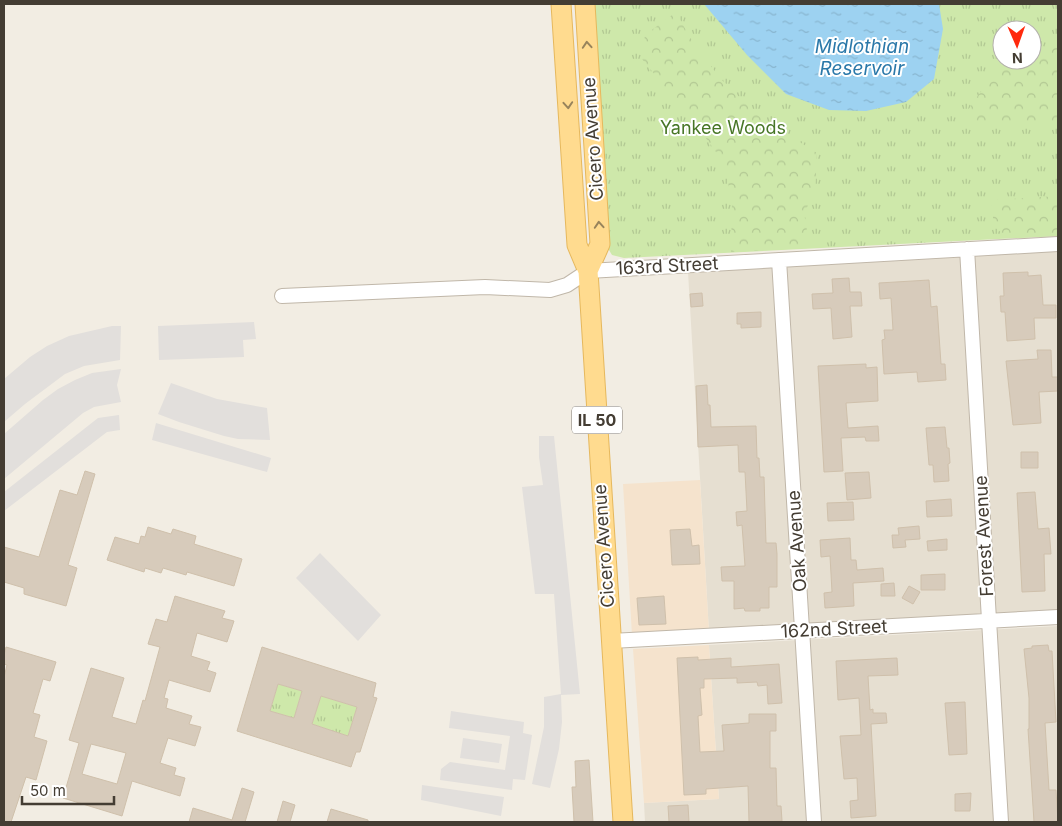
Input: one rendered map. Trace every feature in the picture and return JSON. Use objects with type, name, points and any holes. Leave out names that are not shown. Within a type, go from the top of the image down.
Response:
[{"type":"main road","name":"Cicero Avenue","points":[[561,4],[577,245],[588,271],[623,822]]},
{"type":"main road","name":"Cicero Avenue","points":[[585,4],[600,244],[588,271]]},
{"type":"street","name":"163rd Street","points":[[588,271],[1058,244]]},
{"type":"street","name":"Forest Avenue","points":[[967,249],[1001,822]]},
{"type":"street","name":"Oak Avenue","points":[[779,260],[814,822]]},
{"type":"street","points":[[282,296],[485,287],[550,290],[567,285],[588,271]]},
{"type":"street","name":"162nd Street","points":[[611,641],[1058,617]]},
{"type":"shaded area","points":[[1058,251],[1058,614],[709,632],[688,272]]},
{"type":"shaded area","points":[[254,322],[256,339],[243,340],[244,357],[159,360],[158,326]]},
{"type":"shaded area","points":[[112,326],[121,326],[120,360],[84,366],[65,374],[4,422],[4,379],[30,357],[47,346],[69,336]]},
{"type":"shaded area","points":[[121,369],[117,385],[121,402],[94,407],[83,413],[4,479],[4,434],[58,389],[92,373]]},
{"type":"shaded area","points":[[171,383],[217,399],[267,408],[270,440],[238,439],[224,436],[158,414]]},
{"type":"shaded area","points":[[119,415],[120,430],[107,432],[4,511],[4,492],[98,418]]},
{"type":"shaded area","points":[[156,423],[271,458],[267,472],[152,440]]},
{"type":"shaded area","points":[[539,436],[554,436],[580,694],[561,695],[562,722],[559,749],[550,788],[532,784],[544,727],[544,697],[561,694],[554,594],[535,594],[522,487],[543,485],[539,457]]},
{"type":"shaded area","points":[[700,480],[709,632],[632,635],[623,484]]},
{"type":"shaded area","points":[[320,553],[381,615],[358,641],[296,578]]},
{"type":"shaded area","points":[[1058,626],[1058,822],[645,822],[644,803],[719,799],[709,645]]},
{"type":"shaded area","points":[[709,645],[719,799],[644,803],[633,649]]},
{"type":"shaded area","points":[[451,711],[524,722],[523,733],[532,735],[525,780],[513,779],[512,790],[440,780],[441,769],[450,762],[505,770],[510,736],[449,728]]},
{"type":"shaded area","points":[[463,738],[502,744],[499,763],[460,758]]},
{"type":"shaded area","points":[[422,785],[504,797],[501,816],[421,800]]},
{"type":"green space","name":"Yankee Woods","points":[[591,4],[1058,4],[1058,236],[624,258],[612,255],[606,245]]},
{"type":"green space","points":[[676,12],[689,36],[719,77],[757,115],[817,153],[815,192],[804,213],[810,248],[731,252],[732,202],[724,163],[700,130],[642,59],[645,35]]},
{"type":"green space","points":[[1058,44],[1058,122],[1015,126],[977,124],[967,112],[996,70],[1042,70],[1042,57]]},
{"type":"green space","points":[[1058,196],[1058,236],[1007,238],[994,226],[991,200]]},
{"type":"green space","points":[[278,684],[302,691],[294,718],[270,711]]},
{"type":"green space","points":[[321,696],[357,707],[348,736],[312,724]]},
{"type":"water","name":"Midlothian Reservoir","points":[[704,4],[939,4],[943,29],[934,79],[906,102],[866,111],[829,110],[786,94],[747,55]]},
{"type":"building","points":[[1028,272],[1028,276],[1041,275],[1043,305],[1056,305],[1056,318],[1034,318],[1035,339],[1007,341],[1005,312],[1001,312],[1000,296],[1004,296],[1003,273]]},
{"type":"building","points":[[849,278],[850,292],[861,292],[862,306],[850,306],[852,337],[833,339],[831,308],[813,309],[812,294],[833,293],[832,279]]},
{"type":"building","points":[[929,280],[931,307],[937,306],[941,364],[945,364],[946,380],[918,382],[917,372],[884,374],[882,340],[885,339],[884,330],[893,330],[891,298],[880,299],[879,283]]},
{"type":"building","points":[[702,293],[703,306],[691,307],[690,294]]},
{"type":"building","points":[[761,312],[761,327],[741,328],[741,324],[737,324],[737,313]]},
{"type":"building","points":[[1037,350],[1051,350],[1052,377],[1058,377],[1058,391],[1039,392],[1041,423],[1013,425],[1006,361],[1038,359]]},
{"type":"building","points":[[866,364],[866,368],[877,367],[878,401],[846,403],[848,428],[878,426],[879,441],[866,441],[865,437],[841,438],[843,471],[824,472],[818,366]]},
{"type":"building","points":[[707,385],[711,427],[756,426],[757,458],[759,458],[760,477],[764,477],[766,543],[776,543],[777,554],[777,587],[769,587],[769,608],[760,608],[760,611],[745,611],[744,608],[734,609],[734,581],[722,581],[721,567],[745,566],[742,525],[737,526],[736,512],[747,511],[745,472],[739,472],[738,445],[698,447],[696,386]]},
{"type":"building","points":[[945,427],[947,448],[949,448],[949,481],[934,482],[933,465],[929,465],[926,428]]},
{"type":"building","points":[[1021,452],[1038,452],[1038,468],[1021,468]]},
{"type":"building","points":[[85,471],[95,474],[68,565],[77,568],[66,606],[24,594],[24,588],[4,582],[4,547],[39,557],[60,490],[77,495]]},
{"type":"building","points":[[869,472],[871,498],[847,500],[845,473]]},
{"type":"building","points":[[1035,492],[1038,529],[1049,528],[1051,554],[1044,554],[1045,591],[1022,592],[1017,493]]},
{"type":"building","points":[[951,499],[952,516],[927,517],[926,501]]},
{"type":"building","points":[[853,502],[854,520],[828,521],[827,503]]},
{"type":"building","points":[[919,526],[920,539],[905,540],[906,547],[893,548],[892,535],[899,535],[898,528]]},
{"type":"building","points":[[148,527],[171,534],[173,529],[196,536],[194,544],[242,559],[234,586],[187,572],[186,575],[163,568],[161,573],[145,568],[144,572],[107,560],[115,537],[139,544],[141,536],[145,537]]},
{"type":"building","points":[[690,529],[692,546],[699,545],[700,564],[672,565],[670,530]]},
{"type":"building","points":[[850,538],[851,560],[856,560],[857,570],[883,568],[884,581],[853,583],[854,606],[825,608],[824,593],[832,592],[830,556],[821,557],[820,540]]},
{"type":"building","points":[[947,539],[947,550],[928,551],[927,541]]},
{"type":"building","points":[[945,574],[945,590],[921,590],[921,575]]},
{"type":"building","points":[[894,583],[895,596],[881,596],[881,584]]},
{"type":"building","points":[[909,586],[920,592],[913,604],[902,598]]},
{"type":"building","points":[[175,596],[225,611],[222,618],[234,621],[227,642],[197,633],[191,656],[210,662],[207,670],[216,673],[210,692],[169,680],[164,698],[168,699],[166,708],[192,716],[189,724],[201,727],[195,746],[168,738],[160,763],[176,768],[174,775],[185,778],[180,796],[132,781],[122,816],[63,798],[79,743],[69,740],[91,668],[124,678],[112,717],[136,724],[143,700],[145,701],[160,647],[148,644],[156,619],[167,622]],"holes":[[[91,744],[126,753],[117,784],[82,774]]]},
{"type":"building","points":[[664,596],[666,624],[639,625],[637,598]]},
{"type":"building","points":[[1048,645],[1049,651],[1052,651],[1056,722],[1045,723],[1049,790],[1056,790],[1058,822],[1034,822],[1028,729],[1029,698],[1024,649],[1032,648],[1032,646]]},
{"type":"building","points":[[6,647],[56,662],[50,681],[43,679],[33,713],[40,715],[34,737],[47,741],[36,780],[26,777],[11,822],[4,822],[4,677],[7,665],[4,664],[4,655]]},
{"type":"building","points":[[262,647],[376,683],[373,697],[377,698],[360,752],[356,752],[351,767],[237,731]],"holes":[[[278,684],[302,691],[294,718],[270,711]],[[321,696],[357,707],[348,736],[312,724]]]},
{"type":"building","points":[[698,657],[698,660],[731,658],[731,667],[779,664],[782,703],[768,704],[767,685],[758,686],[757,682],[737,683],[737,678],[704,679],[704,688],[700,688],[702,715],[698,716],[700,752],[724,751],[722,725],[749,723],[749,714],[776,714],[776,731],[770,731],[770,768],[776,768],[777,806],[781,806],[782,821],[749,822],[748,786],[706,789],[706,794],[684,795],[677,658]]},
{"type":"building","points":[[897,658],[898,675],[868,676],[870,710],[873,709],[873,713],[886,713],[887,723],[871,724],[876,816],[851,818],[850,801],[858,800],[857,778],[844,779],[840,736],[861,735],[859,698],[838,700],[836,661]]},
{"type":"building","points":[[965,702],[967,754],[949,755],[945,703]]},
{"type":"building","points":[[589,760],[593,822],[574,822],[572,787],[576,787],[575,761]]},
{"type":"building","points":[[242,788],[254,792],[245,822],[189,822],[193,808],[232,820]]},
{"type":"building","points":[[971,793],[970,811],[955,811],[955,794]]},
{"type":"building","points":[[283,801],[295,805],[290,822],[277,822]]},
{"type":"building","points":[[688,805],[689,822],[669,822],[668,806]]},
{"type":"building","points":[[331,809],[368,820],[368,822],[327,822]]}]
